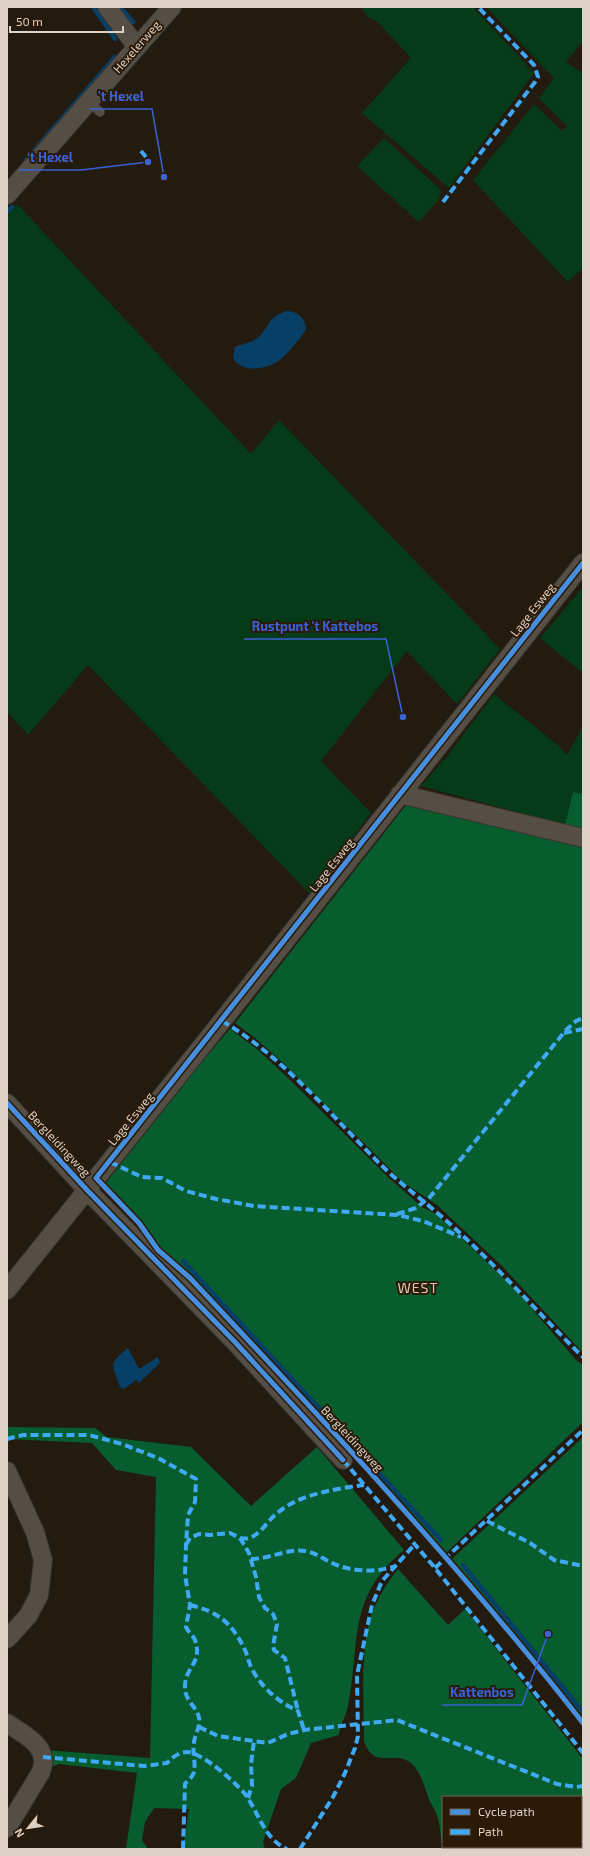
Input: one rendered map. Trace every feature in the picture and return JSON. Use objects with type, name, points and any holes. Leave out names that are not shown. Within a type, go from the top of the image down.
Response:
[{"type":"street","points":[[107,7],[137,47]]},
{"type":"street","name":"Hexelerweg","points":[[7,195],[94,107],[137,47],[172,7]]},
{"type":"street","name":"Lage Esweg","points":[[7,1290],[583,563]]},
{"type":"street","points":[[400,794],[583,838]]},
{"type":"street","name":"Bergleidingweg","points":[[7,1103],[87,1190],[234,1341],[343,1460]]},
{"type":"street","points":[[7,1471],[35,1532],[44,1560],[39,1595],[28,1616],[7,1639]]},
{"type":"street","points":[[7,1723],[36,1744],[43,1753],[44,1764],[41,1772],[7,1828]]},
{"type":"green space","points":[[361,7],[473,7],[534,73],[449,188],[362,113],[411,58],[377,21],[368,17]]},
{"type":"green space","points":[[486,7],[583,7],[583,41],[566,62],[583,74],[583,268],[568,282],[473,180],[534,104],[562,131],[567,126],[539,98],[554,78]]},
{"type":"green space","points":[[384,138],[441,190],[439,199],[419,222],[357,166]]},
{"type":"green space","points":[[17,204],[251,454],[279,420],[500,649],[457,704],[407,651],[321,761],[371,813],[310,894],[88,665],[28,735],[7,712],[7,216]]},
{"type":"green space","points":[[583,587],[583,673],[540,638]]},
{"type":"green space","points":[[494,694],[558,745],[567,755],[583,726],[583,794],[573,792],[565,825],[421,786],[445,759]]},
{"type":"green space","points":[[573,792],[583,794],[583,829],[565,825]]},
{"type":"green space","points":[[406,805],[583,846],[583,1353],[502,1266],[436,1204],[404,1183],[281,1061],[235,1023]]},
{"type":"green space","points":[[230,1029],[257,1049],[286,1076],[390,1179],[422,1207],[436,1214],[469,1245],[515,1289],[576,1360],[583,1365],[583,1422],[446,1553],[398,1497],[318,1417],[213,1301],[159,1247],[141,1222],[105,1184],[205,1058]]},
{"type":"green space","points":[[7,1427],[95,1428],[107,1437],[191,1447],[251,1506],[317,1447],[404,1550],[385,1568],[373,1586],[364,1604],[356,1641],[348,1706],[339,1735],[311,1743],[296,1778],[281,1789],[263,1842],[265,1849],[183,1849],[189,1809],[154,1808],[145,1822],[142,1840],[148,1849],[126,1849],[137,1773],[59,1764],[46,1769],[44,1750],[150,1758],[156,1477],[116,1470],[92,1443],[7,1439]]},
{"type":"green space","points":[[583,1437],[583,1719],[452,1559]]},
{"type":"green space","points":[[398,1569],[448,1625],[465,1609],[583,1759],[583,1849],[443,1849],[582,1848],[582,1796],[442,1796],[442,1845],[437,1814],[430,1802],[421,1777],[412,1764],[398,1758],[379,1758],[368,1750],[364,1741],[363,1673],[366,1638],[369,1622],[374,1608],[384,1588]]},
{"type":"water","points":[[287,311],[298,314],[304,321],[306,329],[298,341],[286,354],[275,363],[262,368],[248,368],[237,363],[233,358],[235,347],[256,339],[261,335],[271,320]]},
{"type":"water","points":[[128,1348],[139,1369],[158,1357],[160,1363],[139,1383],[136,1380],[124,1389],[120,1387],[113,1369],[113,1365],[114,1361]]},
{"type":"waterway","points":[[93,7],[115,39]]},
{"type":"waterway","points":[[120,7],[133,22]]},
{"type":"waterway","points":[[26,160],[115,57]]},
{"type":"waterway","points":[[7,212],[12,207]]},
{"type":"waterway","points":[[183,1261],[441,1540]]},
{"type":"waterway","points":[[463,1565],[583,1712]]},
{"type":"marked path","points":[[443,202],[538,77],[534,65],[478,7]]},
{"type":"marked path","points":[[141,151],[146,157]]},
{"type":"marked path","points":[[397,1214],[416,1208],[430,1197],[566,1030],[576,1021],[583,1018]]},
{"type":"marked path","points":[[222,1021],[244,1035],[286,1069],[381,1165],[442,1217],[484,1256],[583,1357]]},
{"type":"marked path","points":[[564,1033],[583,1029]]},
{"type":"marked path","points":[[110,1162],[142,1177],[162,1178],[186,1191],[216,1199],[254,1206],[398,1215],[423,1221],[461,1237]]},
{"type":"marked path","points":[[435,1568],[583,1430]]},
{"type":"marked path","points":[[7,1439],[23,1435],[89,1435],[122,1444],[158,1458],[196,1479],[195,1502],[188,1515],[185,1575],[190,1605],[186,1627],[195,1640],[197,1654],[186,1680],[185,1691],[188,1700],[198,1714],[199,1727],[194,1746],[194,1772],[192,1777],[185,1784],[183,1849]]},
{"type":"marked path","points":[[343,1460],[435,1568],[583,1753]]},
{"type":"marked path","points":[[240,1538],[256,1535],[276,1514],[285,1507],[306,1497],[341,1488],[364,1485]]},
{"type":"marked path","points":[[487,1521],[530,1543],[554,1560],[583,1566]]},
{"type":"marked path","points":[[186,1545],[190,1538],[199,1534],[210,1535],[230,1533],[240,1538],[249,1553],[256,1577],[259,1597],[265,1608],[273,1614],[277,1624],[273,1646],[274,1650],[285,1658],[298,1711]]},
{"type":"marked path","points":[[300,1849],[333,1797],[355,1748],[358,1736],[357,1675],[372,1605],[382,1581],[415,1544]]},
{"type":"marked path","points":[[251,1559],[258,1559],[299,1550],[318,1555],[330,1562],[354,1570],[380,1570],[396,1566]]},
{"type":"marked path","points":[[190,1605],[217,1615],[230,1626],[245,1650],[257,1678],[272,1695],[284,1704],[298,1711],[304,1730]]},
{"type":"marked path","points":[[199,1727],[218,1736],[268,1743],[288,1734],[304,1730],[397,1720],[557,1784],[576,1787],[583,1786]]},
{"type":"marked path","points":[[248,1798],[252,1786],[251,1764],[254,1741]]},
{"type":"marked path","points":[[43,1757],[144,1766],[167,1763],[173,1757],[181,1753],[193,1753],[210,1762],[241,1789],[250,1801],[267,1832],[279,1845],[287,1849]]},
{"type":"cycle path","points":[[583,563],[96,1178],[139,1223],[158,1250],[190,1278],[342,1441],[489,1608],[583,1723]]},
{"type":"cycle path","points":[[7,1103],[87,1190],[234,1341],[343,1460]]},
{"type":"place","name":"‘t Hexel","points":[[148,162]]},
{"type":"place","name":"'t Hexel","points":[[164,177]]},
{"type":"place","name":"Rustpunt 't Kattebos","points":[[403,717]]},
{"type":"place","name":"Kattenbos","points":[[548,1634]]},
{"type":"district","name":"WEST","points":[[418,1288]]}]
